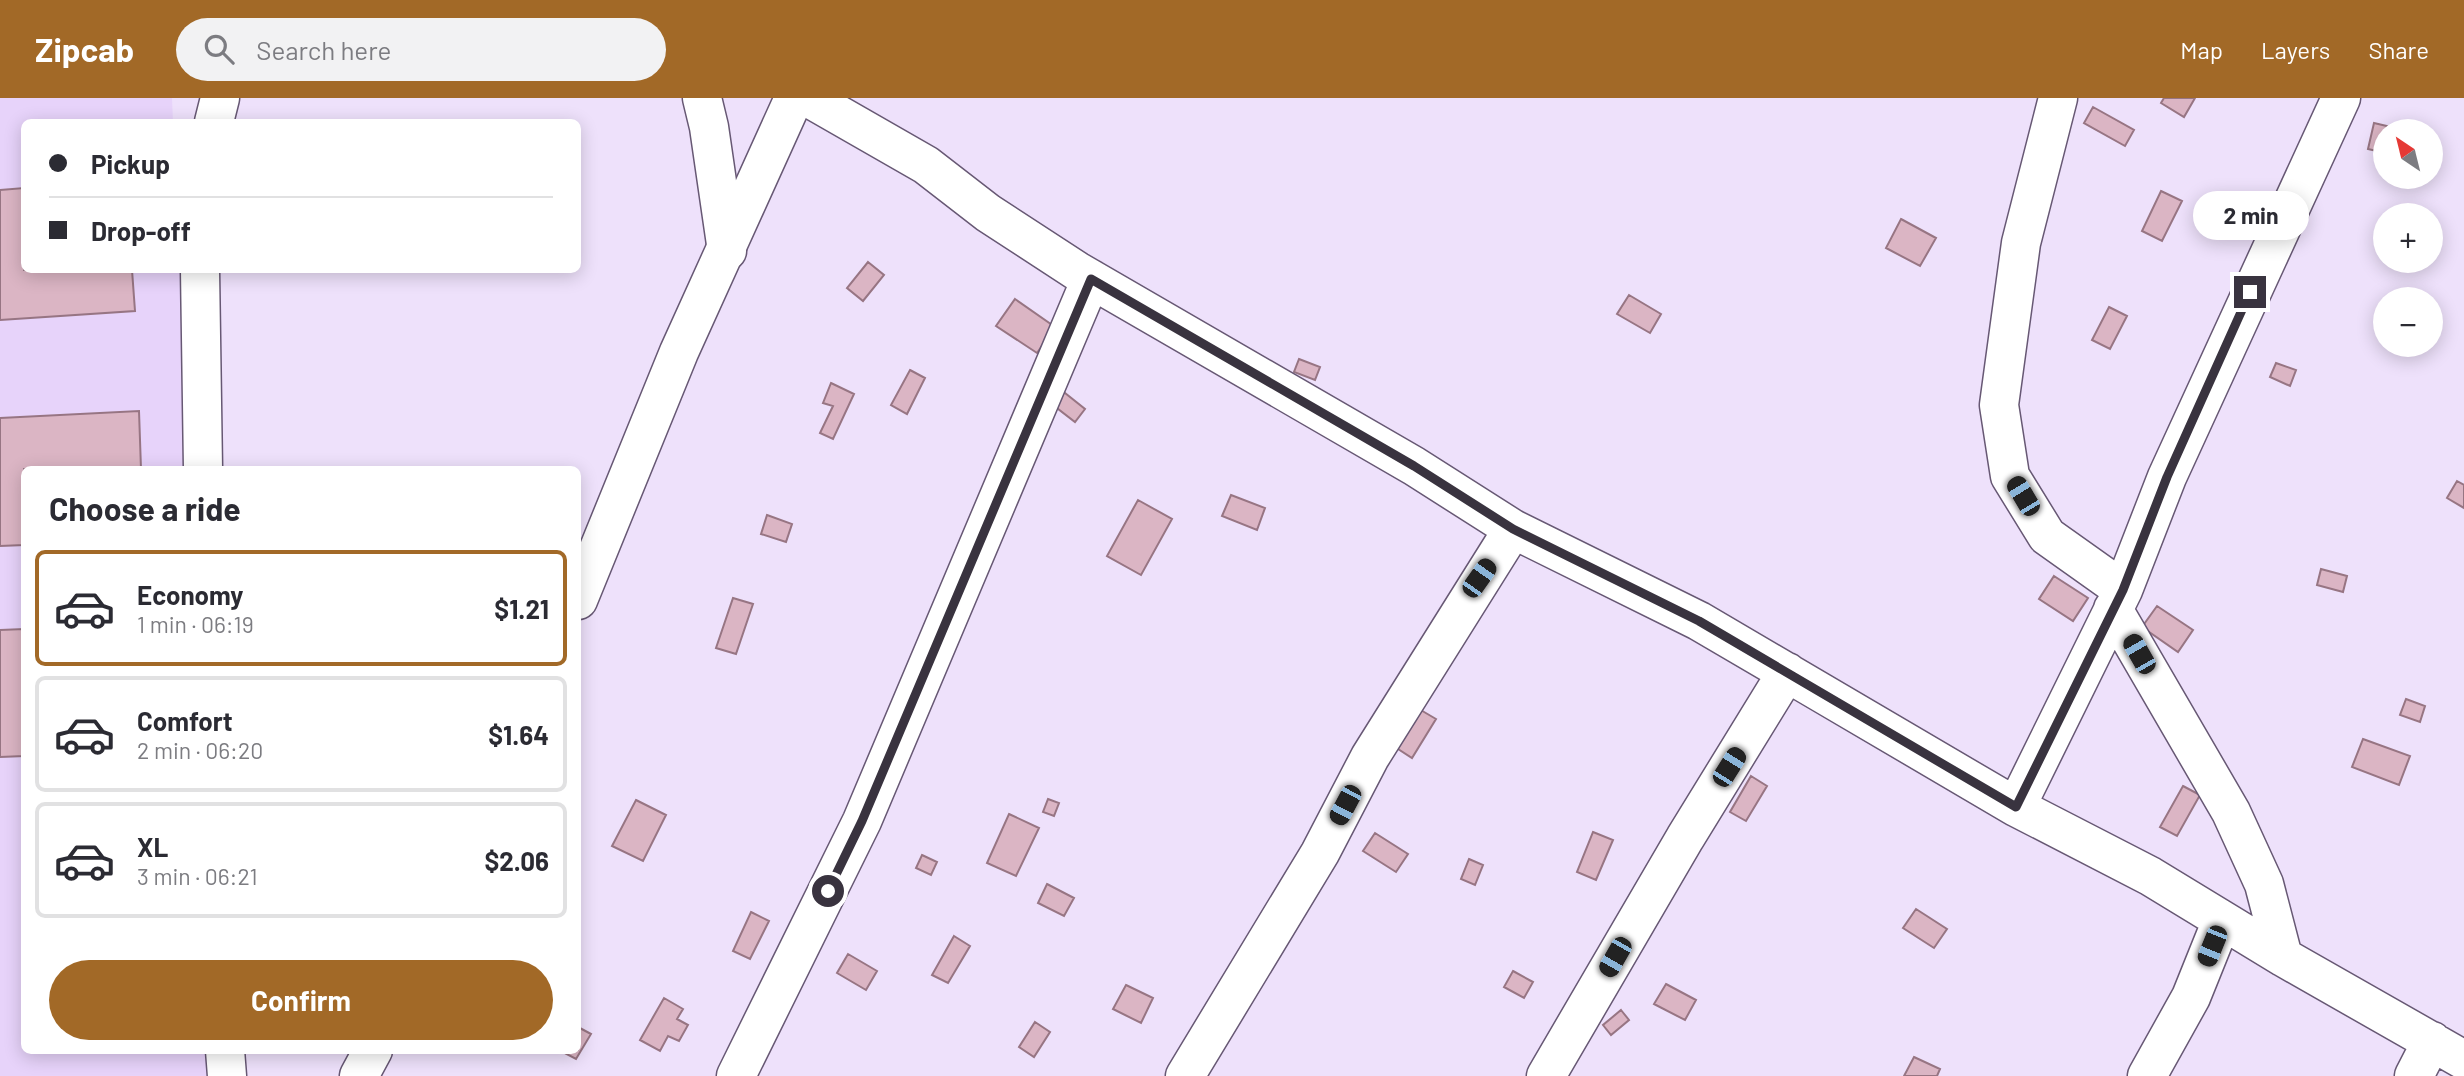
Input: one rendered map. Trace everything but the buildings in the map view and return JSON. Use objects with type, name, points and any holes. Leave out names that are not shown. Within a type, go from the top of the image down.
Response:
[{"type":"street","points":[[215,119],[220,98]]},
{"type":"street","points":[[702,98],[709,127],[727,251]]},
{"type":"street","points":[[581,593],[678,352],[727,251],[794,98]]},
{"type":"street","points":[[809,98],[926,165],[988,213],[1091,279],[1414,466],[1513,529],[1699,621],[2016,807],[2150,876],[2283,957],[2448,1050],[2414,1076]]},
{"type":"street","points":[[2058,98],[2021,243],[1999,405],[2011,476],[2047,536],[2118,600],[2231,812],[2264,884],[2283,957]]},
{"type":"street","points":[[2016,807],[2118,600],[2167,477],[2341,98]]},
{"type":"street","points":[[200,273],[203,466]]},
{"type":"street","points":[[736,1076],[862,821],[1091,279]]},
{"type":"street","points":[[1185,1076],[1320,853],[1370,757],[1479,578],[1513,529]]},
{"type":"street","points":[[1546,1076],[1685,838],[1787,672]]},
{"type":"street","points":[[2147,1076],[2191,997],[2222,920]]},
{"type":"street","points":[[225,1054],[227,1076]]},
{"type":"street","points":[[359,1076],[371,1054]]},
{"type":"shaded area","points":[[0,98],[172,98],[173,119],[21,119],[21,273],[183,273],[197,466],[21,466],[21,1054],[237,1054],[239,1076],[0,1076]]},
{"type":"route","points":[[828,891],[862,821],[1091,279],[1279,386],[1414,466],[1513,529],[1699,621],[2016,807],[2123,590],[2167,477],[2250,292]]}]
